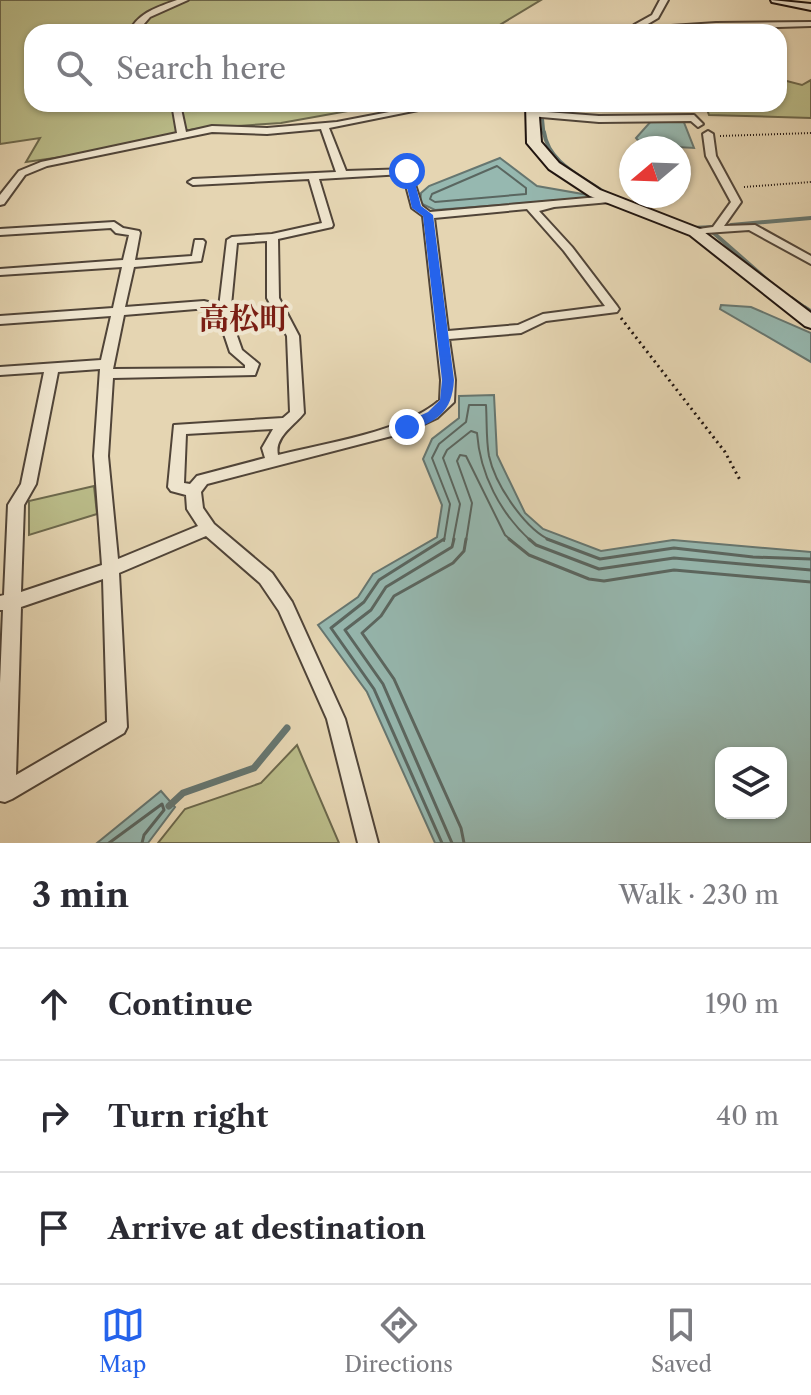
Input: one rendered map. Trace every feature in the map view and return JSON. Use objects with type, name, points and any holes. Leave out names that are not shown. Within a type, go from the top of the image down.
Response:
[{"type":"street","points":[[136,24],[147,15],[184,0]]},
{"type":"street","points":[[642,24],[655,16],[664,0]]},
{"type":"street","points":[[776,0],[811,7]]},
{"type":"street","points":[[787,25],[811,24]]},
{"type":"street","points":[[178,112],[182,135]]},
{"type":"street","points":[[0,202],[22,173],[30,168],[212,129],[267,131],[324,126],[412,112]]},
{"type":"street","points":[[532,112],[532,137],[539,151],[571,178],[610,199],[695,232],[811,322]]},
{"type":"street","points":[[552,112],[599,119],[682,112],[698,124]]},
{"type":"street","points":[[653,112],[657,116]]},
{"type":"street","points":[[324,126],[342,174]]},
{"type":"street","points":[[708,135],[711,156],[736,202],[716,230]]},
{"type":"street","points":[[193,182],[407,171],[417,208],[428,215],[610,199]]},
{"type":"street","points":[[0,371],[52,368],[250,372],[252,364],[236,352],[224,316],[232,240],[272,237],[328,225],[313,176]]},
{"type":"street","points":[[442,336],[521,329],[543,318],[613,309],[568,249],[532,210],[557,203]]},
{"type":"street","points":[[368,843],[336,719],[286,607],[266,578],[208,528],[195,509],[193,491],[202,480],[407,427],[432,415],[447,402],[448,380],[428,215]]},
{"type":"street","points":[[0,232],[114,225],[120,231],[135,233],[106,369],[101,456],[111,569],[117,727],[3,791]]},
{"type":"street","points":[[695,232],[751,227],[811,261]]},
{"type":"street","points":[[272,237],[273,298],[293,336],[297,413],[274,436],[269,448],[273,462]]},
{"type":"street","points":[[0,272],[197,259],[199,242]]},
{"type":"street","points":[[0,320],[204,305]]},
{"type":"street","points":[[3,791],[7,602],[16,505],[28,484],[52,368]]},
{"type":"street","points":[[193,491],[176,487],[179,429],[287,423]]},
{"type":"street","points":[[7,602],[111,569],[208,528]]},
{"type":"path","points":[[708,135],[811,133]]},
{"type":"path","points":[[728,189],[811,182]]},
{"type":"path","points":[[613,309],[658,361],[725,452],[740,480]]},
{"type":"green space","points":[[0,0],[541,0],[501,24],[24,24],[24,112],[342,112],[281,123],[194,129],[83,154],[26,162],[40,138],[0,144]]},
{"type":"green space","points":[[811,80],[811,118],[709,115],[708,112],[787,112],[787,81],[802,85]]},
{"type":"green space","points":[[94,486],[97,514],[29,535],[29,501]]},
{"type":"green space","points":[[297,745],[339,843],[158,843],[185,809],[261,783]]},
{"type":"water","points":[[653,119],[683,120],[689,136],[638,136]]},
{"type":"water","points":[[500,158],[537,186],[588,195],[589,198],[435,210],[420,203],[421,193],[429,186]]},
{"type":"water","points":[[721,305],[751,307],[811,333],[811,362],[720,309]]},
{"type":"water","points":[[494,395],[497,455],[525,513],[543,529],[601,551],[673,540],[811,552],[811,843],[435,843],[367,692],[318,625],[358,597],[373,574],[437,537],[442,505],[423,459],[432,439],[459,418],[459,396]]},
{"type":"water","points":[[161,791],[175,807],[148,843],[97,843]]},
{"type":"waterway","points":[[542,112],[544,134]]},
{"type":"waterway","points":[[544,132],[558,160],[602,191]]},
{"type":"waterway","points":[[731,225],[811,218]]},
{"type":"waterway","points":[[692,228],[713,227]]},
{"type":"waterway","points":[[708,228],[773,285]]},
{"type":"waterway","points":[[791,298],[808,310]]},
{"type":"waterway","points":[[169,806],[183,793],[254,768],[287,728]]},
{"type":"district","name":"高松町","points":[[244,319]]},
{"type":"route","points":[[407,171],[413,200],[417,208],[428,215],[448,380],[447,402],[432,415],[407,427]]}]
